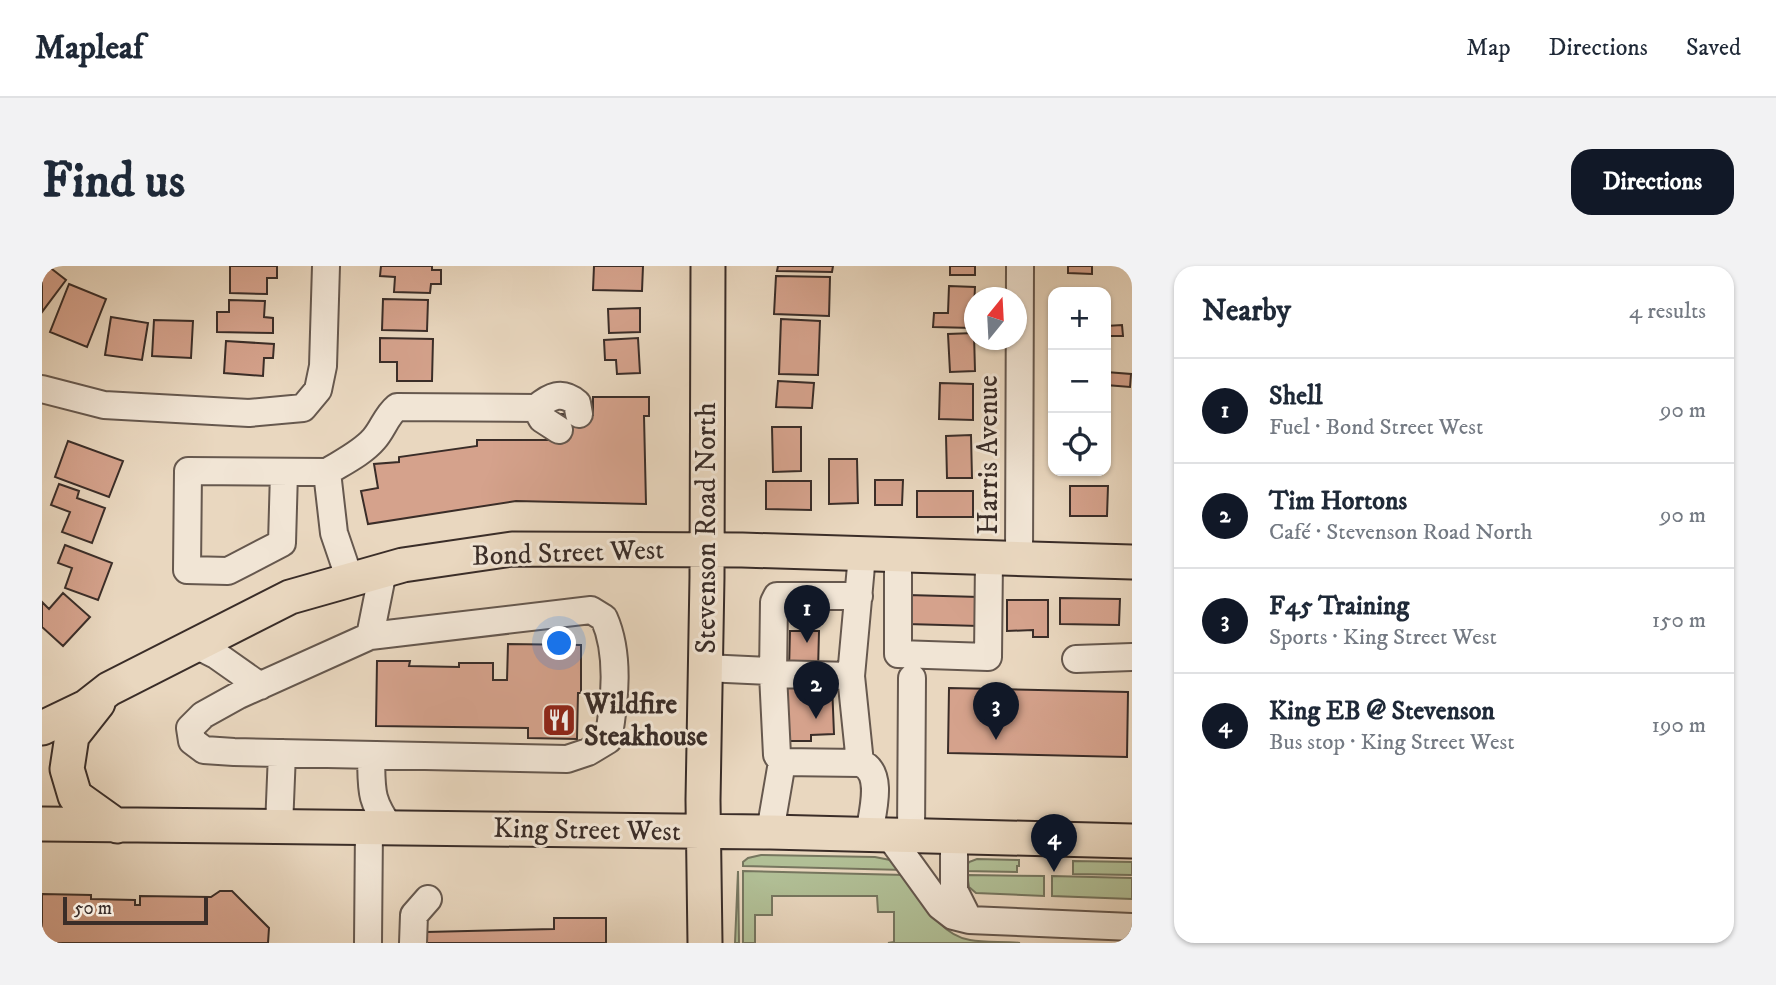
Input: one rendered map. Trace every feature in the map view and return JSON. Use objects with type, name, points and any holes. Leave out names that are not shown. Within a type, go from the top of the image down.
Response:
[{"type":"main road","name":"Stevenson Road North","points":[[705,943],[703,832],[708,266]]},
{"type":"main road","name":"Bond Street West","points":[[42,728],[86,707],[109,689],[290,597],[403,565],[512,549],[706,550],[1132,562]]},
{"type":"main road","points":[[109,689],[72,736],[67,769],[75,796],[117,826]]},
{"type":"main road","name":"King Street West","points":[[42,824],[769,832],[1132,841]]},
{"type":"street","points":[[42,389],[104,404],[249,413],[303,408],[318,390],[323,366],[326,266]]},
{"type":"street","name":"Harris Avenue","points":[[898,555],[898,654],[988,657],[1004,559],[1020,266]]},
{"type":"street","points":[[284,472],[282,543],[228,571],[187,570],[188,471],[327,472],[363,450],[376,438],[388,415],[397,407],[536,408],[542,419],[569,422]]},
{"type":"street","points":[[327,472],[334,533],[351,580]]},
{"type":"street","points":[[860,763],[851,676],[862,555]]},
{"type":"street","points":[[370,636],[383,571]]},
{"type":"street","points":[[769,832],[782,762],[777,755],[773,674],[774,602],[777,596],[859,596]]},
{"type":"street","points":[[591,610],[604,618],[613,644],[613,715],[608,740],[567,760],[204,750],[192,741],[190,728],[203,715],[370,636],[591,610]]},
{"type":"street","points":[[196,645],[216,655],[260,686]]},
{"type":"street","points":[[1076,659],[1132,657]]},
{"type":"street","points":[[705,668],[767,671],[773,674],[851,676]]},
{"type":"street","points":[[889,835],[912,678]]},
{"type":"street","points":[[279,827],[282,753]]},
{"type":"street","points":[[368,943],[379,828],[372,794],[371,755]]},
{"type":"street","points":[[782,762],[868,765],[873,771],[875,792],[889,835],[940,906],[953,916],[1051,933],[1132,927]]},
{"type":"street","points":[[954,838],[954,890],[968,920]]},
{"type":"street","points":[[413,943],[414,915],[428,899]]},
{"type":"green space","points":[[761,855],[875,857],[890,860],[903,870],[743,866],[743,862],[748,858]]},
{"type":"green space","points":[[977,859],[1019,860],[1019,866],[1017,872],[964,871],[969,862]]},
{"type":"green space","points":[[1073,861],[1132,862],[1132,875],[1073,874]]},
{"type":"green space","points":[[738,871],[739,943],[735,943]]},
{"type":"green space","points":[[743,871],[905,875],[932,914],[959,937],[1020,943],[888,943],[894,942],[894,912],[878,912],[877,896],[772,896],[772,915],[755,915],[755,943],[743,943]]},
{"type":"green space","points":[[967,875],[1044,876],[1044,896],[976,893],[969,887]]},
{"type":"green space","points":[[1052,876],[1132,878],[1132,899],[1052,896]]},
{"type":"building","points":[[42,266],[48,266],[66,280],[42,312]]},
{"type":"building","points":[[230,266],[277,266],[277,278],[267,278],[267,294],[230,293]]},
{"type":"building","points":[[381,266],[432,266],[432,270],[441,270],[441,284],[431,284],[430,293],[394,292],[395,277],[380,276]]},
{"type":"building","points":[[594,266],[643,266],[642,291],[593,290]]},
{"type":"building","points":[[778,266],[833,266],[832,272],[777,271]]},
{"type":"building","points":[[950,266],[975,266],[975,275],[950,275]]},
{"type":"building","points":[[1068,266],[1092,266],[1092,274],[1068,273]]},
{"type":"building","points":[[776,276],[830,277],[829,316],[774,314]]},
{"type":"building","points":[[69,284],[106,299],[87,347],[50,332]]},
{"type":"building","points":[[949,286],[975,287],[964,287],[964,328],[933,327],[934,313],[948,313]]},
{"type":"building","points":[[383,299],[428,300],[427,331],[382,330]]},
{"type":"building","points":[[229,300],[265,301],[264,317],[273,318],[273,333],[217,332],[217,312],[229,312]]},
{"type":"building","points":[[640,308],[640,332],[609,333],[608,309]]},
{"type":"building","points":[[111,317],[148,323],[142,360],[105,355]]},
{"type":"building","points":[[781,319],[820,321],[818,375],[779,374]]},
{"type":"building","points":[[154,320],[193,321],[191,358],[152,356]]},
{"type":"building","points":[[1122,325],[1123,336],[1111,336],[1111,326]]},
{"type":"building","points":[[964,333],[964,350],[974,350],[975,371],[950,372],[948,334]]},
{"type":"building","points":[[380,338],[433,339],[432,381],[397,381],[397,362],[380,362]]},
{"type":"building","points":[[638,338],[640,373],[617,374],[616,360],[605,360],[604,340]]},
{"type":"building","points":[[226,341],[274,344],[273,358],[264,358],[263,376],[224,373]]},
{"type":"building","points":[[1111,372],[1131,374],[1130,387],[1111,385]]},
{"type":"building","points":[[778,381],[814,383],[812,408],[776,407]]},
{"type":"building","points":[[940,383],[973,384],[973,420],[939,419]]},
{"type":"building","points":[[593,397],[649,397],[649,416],[644,416],[646,504],[516,501],[368,524],[361,491],[378,488],[374,464],[399,462],[399,457],[477,446],[477,440],[560,440],[559,414],[593,415]]},
{"type":"building","points":[[772,427],[801,427],[801,471],[773,472]]},
{"type":"building","points":[[971,435],[972,478],[947,478],[946,436]]},
{"type":"building","points":[[68,441],[123,461],[109,497],[55,477]]},
{"type":"building","points":[[829,459],[857,459],[858,503],[829,504]]},
{"type":"building","points":[[875,480],[903,480],[902,505],[875,505]]},
{"type":"building","points":[[766,481],[811,481],[811,510],[766,509]]},
{"type":"building","points":[[59,484],[79,491],[77,498],[105,508],[92,543],[62,532],[70,512],[51,505]]},
{"type":"building","points":[[1070,486],[1108,486],[1107,516],[1070,516]]},
{"type":"building","points":[[917,491],[973,491],[973,517],[917,517]]},
{"type":"building","points":[[65,545],[112,563],[98,600],[65,588],[72,568],[58,563]]},
{"type":"building","points":[[63,593],[90,617],[63,646],[42,627],[42,602],[49,609]]},
{"type":"building","points":[[908,595],[979,597],[979,626],[907,624]]},
{"type":"building","points":[[1060,598],[1120,599],[1119,625],[1060,624]]},
{"type":"building","points":[[1007,600],[1048,600],[1048,637],[1033,637],[1033,630],[1007,631]]},
{"type":"building","points":[[790,631],[819,631],[818,671],[789,670]]},
{"type":"building","points":[[508,644],[581,645],[577,739],[528,738],[528,728],[376,726],[377,661],[410,661],[409,666],[459,667],[459,663],[493,663],[493,680],[507,680]]},
{"type":"building","points":[[784,679],[832,684],[834,734],[811,735],[811,741],[786,741]]},
{"type":"building","points":[[949,688],[1128,692],[1127,757],[948,753]]},
{"type":"building","points":[[220,891],[232,891],[269,928],[268,943],[42,943],[42,894],[91,895],[91,899],[135,900],[135,905],[140,905],[140,896],[211,897]]},
{"type":"building","points":[[554,918],[606,918],[606,943],[427,943],[426,932],[554,929]]},
{"type":"place","name":"Shell","points":[[807,643]]},
{"type":"place","name":"Tim Hortons","points":[[816,719]]},
{"type":"place","name":"Wildfire Steakhouse","points":[[559,720]]},
{"type":"place","name":"F45 Training","points":[[996,740]]},
{"type":"place","name":"King EB @ Stevenson","points":[[1054,872]]}]
